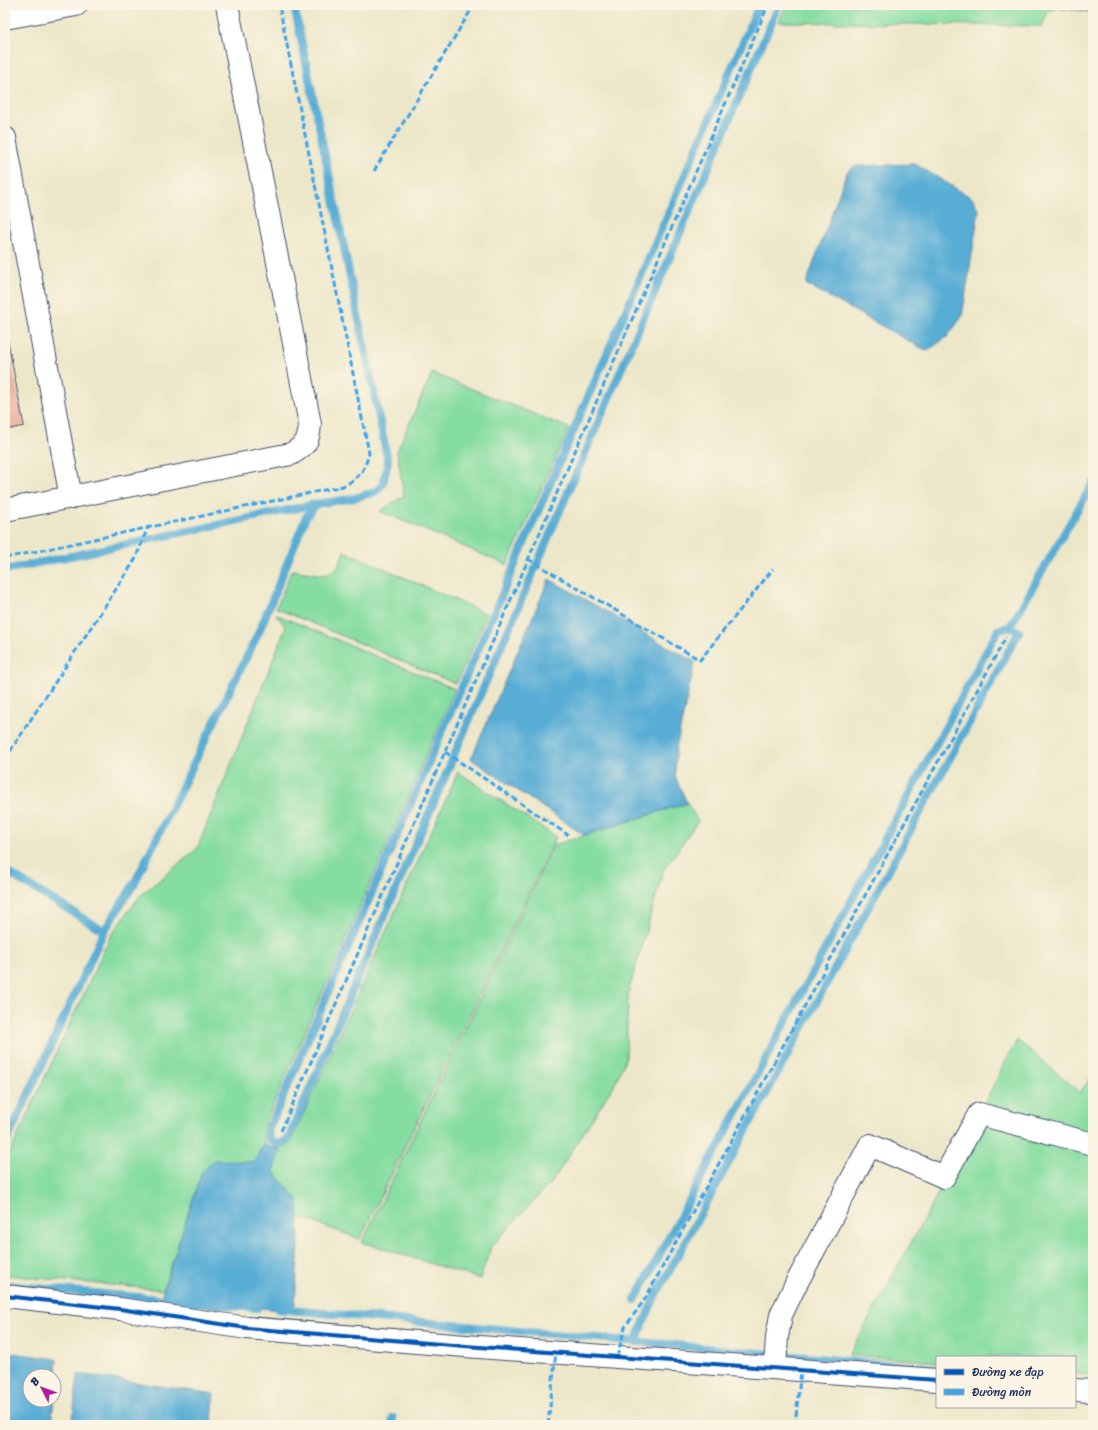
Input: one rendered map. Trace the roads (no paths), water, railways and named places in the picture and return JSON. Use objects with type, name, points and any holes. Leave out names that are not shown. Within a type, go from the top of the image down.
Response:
[{"type":"street","points":[[5,18],[76,5]]},
{"type":"street","points":[[5,510],[291,454],[303,446],[309,435],[310,424],[227,5]]},
{"type":"street","points":[[5,138],[71,498]]},
{"type":"street","points":[[774,1368],[781,1315],[870,1145],[944,1177],[979,1114],[1093,1144]]},
{"type":"street","points":[[5,1296],[120,1309],[247,1328],[465,1346],[936,1380]]},
{"type":"street","points":[[1076,1390],[1093,1392]]},
{"type":"water","points":[[915,164],[972,198],[979,210],[962,317],[947,337],[927,351],[806,284],[847,172],[855,166]]},
{"type":"water","points":[[549,579],[695,662],[676,748],[675,776],[687,803],[584,835],[471,759]]},
{"type":"water","points":[[264,1144],[280,1150],[273,1171],[298,1200],[299,1244],[295,1304],[288,1311],[161,1297],[202,1172],[214,1160],[254,1162]]},
{"type":"water","points":[[5,1352],[57,1359],[56,1368],[22,1368],[22,1408],[53,1408],[51,1425],[5,1425]]},
{"type":"water","points":[[78,1374],[214,1394],[212,1425],[72,1425]]},
{"type":"waterway","points":[[5,1145],[104,931],[134,884],[258,634],[306,517],[316,504],[354,498],[375,492],[383,484],[388,461],[294,5]]},
{"type":"waterway","points":[[759,5],[268,1131],[269,1139],[278,1145],[288,1139],[779,5]]},
{"type":"waterway","points":[[1010,627],[1093,483]]},
{"type":"waterway","points":[[5,570],[316,504]]},
{"type":"waterway","points":[[635,1300],[998,630],[1010,627],[1019,632],[654,1299],[635,1342]]},
{"type":"waterway","points":[[5,871],[104,931]]},
{"type":"waterway","points":[[5,1285],[257,1308]]},
{"type":"waterway","points":[[278,1309],[936,1369]]},
{"type":"waterway","points":[[392,1425],[393,1418]]}]
